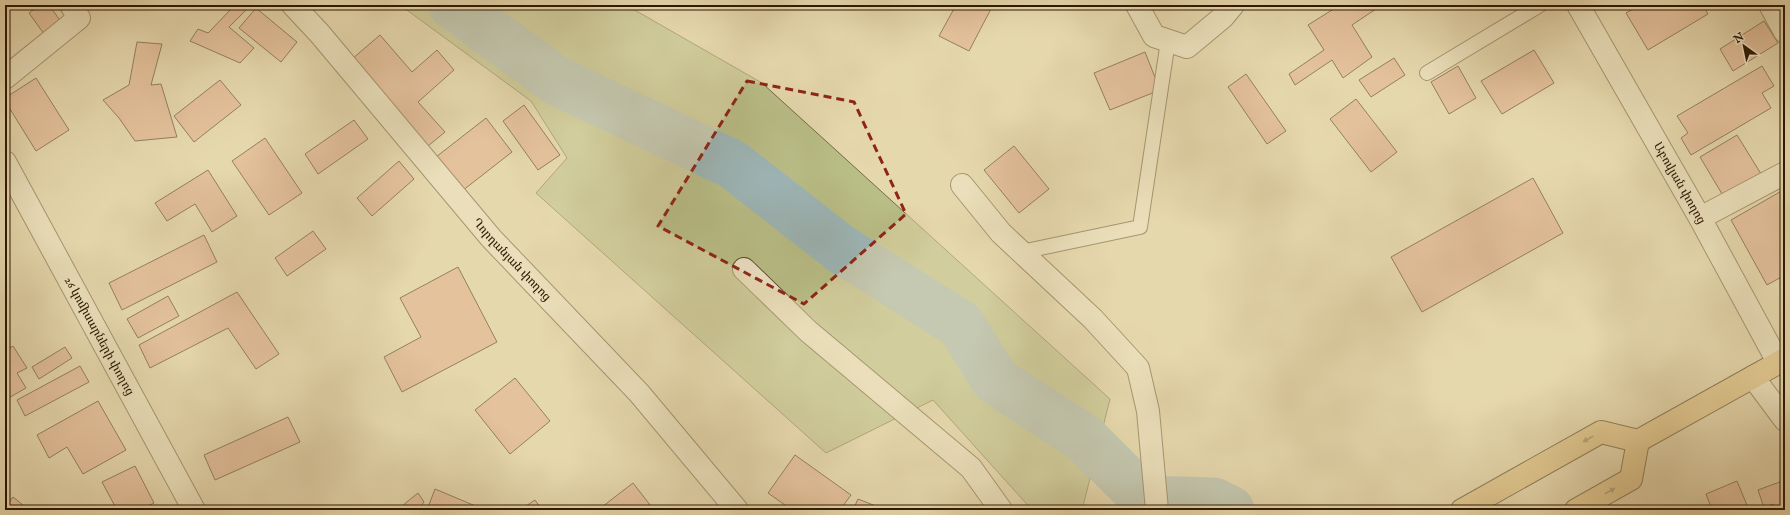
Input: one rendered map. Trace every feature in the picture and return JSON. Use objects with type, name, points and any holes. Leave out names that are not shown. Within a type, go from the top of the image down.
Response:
[{"type":"main road","points":[[1462,510],[1600,432],[1638,441],[1782,361]]},
{"type":"main road","points":[[1576,510],[1631,479],[1638,441]]},
{"type":"street","points":[[5,78],[80,18],[71,5]]},
{"type":"street","name":"Ղորղանյան փողոց","points":[[293,5],[320,34],[491,238],[639,393],[738,510]]},
{"type":"street","points":[[1137,5],[1154,36],[1187,47],[1224,17],[1233,5]]},
{"type":"street","name":"Աբովյան փողոց","points":[[1578,5],[1782,361]]},
{"type":"street","points":[[1770,5],[1785,32]]},
{"type":"street","name":"26 կոմիսարների փողոց","points":[[5,162],[194,510]]},
{"type":"street","points":[[1700,218],[1785,173]]},
{"type":"street","points":[[962,184],[1001,233],[1093,319],[1138,368],[1148,411],[1157,510]]},
{"type":"street","points":[[744,269],[808,331],[971,468],[1001,510]]},
{"type":"street","points":[[1753,377],[1785,420]]},
{"type":"lane","points":[[1426,73],[1540,5]]},
{"type":"lane","points":[[1021,252],[1140,227],[1168,41]]},
{"type":"highlighted area","points":[[747,81],[854,102],[906,214],[804,304],[658,226]]},
{"type":"green space","points":[[400,5],[626,5],[762,83],[1110,399],[1082,510],[1032,510],[933,400],[826,453],[536,193],[567,158],[531,101]]},
{"type":"building","points":[[40,5],[49,5],[64,26],[47,38],[29,13]]},
{"type":"building","points":[[235,5],[251,5],[229,27],[254,48],[240,63],[190,41],[198,29],[208,33]]},
{"type":"building","points":[[956,5],[993,5],[969,51],[939,36]]},
{"type":"building","points":[[1340,5],[1373,5],[1376,9],[1352,25],[1372,57],[1343,78],[1332,60],[1295,85],[1289,74],[1324,50],[1308,25]]},
{"type":"building","points":[[1640,5],[1703,5],[1708,14],[1648,50],[1626,13]]},
{"type":"building","points":[[256,8],[297,42],[281,62],[239,28]]},
{"type":"building","points":[[1764,21],[1778,43],[1733,71],[1720,49]]},
{"type":"building","points":[[380,35],[412,72],[437,50],[454,70],[418,102],[445,132],[428,146],[351,60]]},
{"type":"building","points":[[137,42],[162,44],[151,85],[161,84],[177,137],[135,141],[119,118],[103,100],[129,85]]},
{"type":"building","points":[[1534,50],[1554,83],[1502,114],[1481,81]]},
{"type":"building","points":[[1145,52],[1160,90],[1110,110],[1094,73]]},
{"type":"building","points":[[1394,58],[1405,75],[1371,97],[1359,80]]},
{"type":"building","points":[[1458,66],[1476,98],[1449,114],[1431,82]]},
{"type":"building","points":[[1762,66],[1774,86],[1762,93],[1771,108],[1691,155],[1681,138],[1688,133],[1677,116]]},
{"type":"building","points":[[1246,74],[1286,131],[1267,144],[1228,87]]},
{"type":"building","points":[[36,78],[69,130],[36,151],[5,101],[5,98]]},
{"type":"building","points":[[220,80],[241,105],[194,142],[174,116]]},
{"type":"building","points":[[1356,99],[1397,152],[1371,172],[1330,119]]},
{"type":"building","points":[[524,105],[560,155],[538,170],[503,121]]},
{"type":"building","points":[[486,118],[512,152],[462,191],[436,157]]},
{"type":"building","points":[[354,120],[368,139],[318,174],[305,154]]},
{"type":"building","points":[[1737,135],[1763,177],[1725,199],[1700,157]]},
{"type":"building","points":[[265,138],[302,193],[269,215],[232,161]]},
{"type":"building","points":[[1014,146],[1049,189],[1019,213],[984,170]]},
{"type":"building","points":[[399,161],[414,179],[372,216],[357,198]]},
{"type":"building","points":[[208,170],[237,216],[212,232],[195,204],[167,221],[155,203]]},
{"type":"building","points":[[1533,178],[1563,233],[1422,312],[1391,257]]},
{"type":"building","points":[[1785,189],[1785,275],[1767,285],[1731,220]]},
{"type":"building","points":[[313,231],[326,249],[287,276],[275,258]]},
{"type":"building","points":[[204,235],[217,262],[122,310],[109,283]]},
{"type":"building","points":[[458,267],[497,342],[402,392],[384,357],[421,337],[400,298]]},
{"type":"building","points":[[237,292],[279,354],[256,369],[228,328],[150,368],[139,345]]},
{"type":"building","points":[[168,296],[179,316],[138,338],[127,319]]},
{"type":"building","points":[[13,346],[27,368],[17,373],[26,388],[5,400],[5,351]]},
{"type":"building","points":[[65,347],[72,358],[39,379],[32,367]]},
{"type":"building","points":[[80,366],[89,382],[25,416],[17,400]]},
{"type":"building","points":[[515,378],[550,421],[510,454],[475,410]]},
{"type":"building","points":[[98,401],[126,450],[83,474],[67,447],[49,458],[37,435]]},
{"type":"building","points":[[288,417],[300,442],[215,480],[204,455]]},
{"type":"building","points":[[795,455],[851,495],[840,510],[792,510],[768,493]]},
{"type":"building","points":[[135,466],[154,503],[140,510],[117,510],[102,482]]},
{"type":"building","points":[[1785,480],[1785,509],[1775,510],[1773,504],[1764,508],[1758,490]]},
{"type":"building","points":[[1737,481],[1749,510],[1712,510],[1706,494]]},
{"type":"building","points":[[633,483],[654,510],[598,510]]},
{"type":"building","points":[[435,489],[485,510],[427,510]]},
{"type":"building","points":[[418,493],[424,502],[418,510],[397,510]]},
{"type":"building","points":[[13,497],[29,510],[5,510],[5,507]]},
{"type":"building","points":[[858,499],[886,510],[853,510]]},
{"type":"building","points":[[535,500],[542,510],[520,510]]},
{"type":"waterway","points":[[453,5],[557,81],[732,164],[841,249],[961,325],[996,381],[1084,438],[1146,500],[1214,502],[1230,510]]}]
